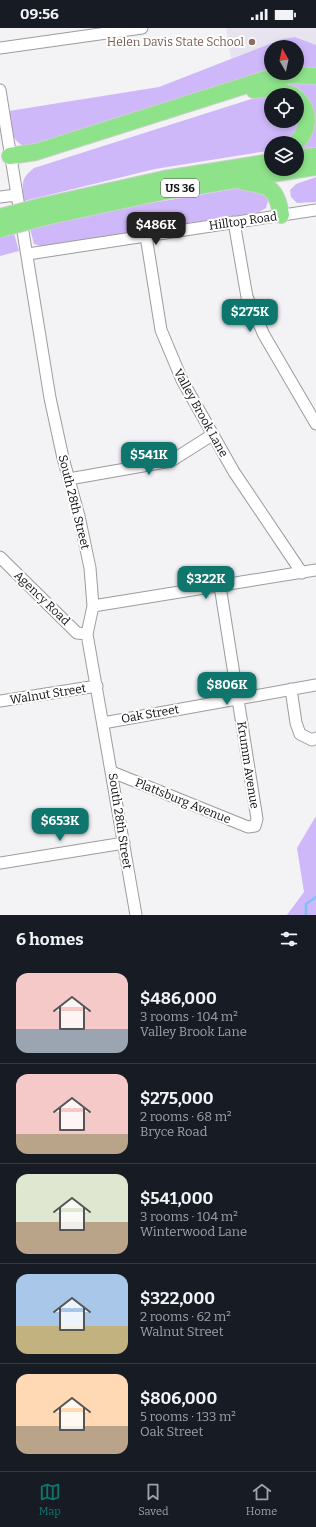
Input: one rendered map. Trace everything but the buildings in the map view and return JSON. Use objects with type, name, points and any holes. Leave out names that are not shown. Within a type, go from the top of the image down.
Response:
[{"type":"highway","points":[[11,161],[272,77],[290,75],[316,76]]},
{"type":"highway","points":[[11,161],[44,158],[253,90],[264,89]]},
{"type":"highway","points":[[302,136],[307,121],[304,110]]},
{"type":"highway","points":[[304,157],[316,156]]},
{"type":"highway","points":[[228,174],[264,159]]},
{"type":"highway","name":"US 36","points":[[0,217],[107,202],[228,174],[264,164]]},
{"type":"highway","points":[[278,199],[286,182],[295,176],[316,168]]},
{"type":"highway","name":"US 36","points":[[228,174],[316,168]]},
{"type":"highway","points":[[228,174],[264,185],[278,199],[281,215]]},
{"type":"highway","name":"US 36","points":[[0,229],[44,212]]},
{"type":"street","points":[[0,48],[142,28]]},
{"type":"street","name":"South 28th Street","points":[[0,90],[16,195],[28,254],[50,398],[90,568],[93,606],[87,634],[136,915]]},
{"type":"street","points":[[0,197],[16,195]]},
{"type":"street","name":"Hilltop Road","points":[[28,254],[316,210]]},
{"type":"street","points":[[234,222],[247,297],[267,342],[316,424]]},
{"type":"street","name":"Valley Brook Lane","points":[[146,236],[163,336],[182,380],[234,472],[302,573]]},
{"type":"street","points":[[69,479],[171,461],[212,435]]},
{"type":"street","name":"Agency Road","points":[[0,557],[78,633],[87,634]]},
{"type":"street","points":[[93,606],[316,570]]},
{"type":"street","name":"Krumm Avenue","points":[[220,586],[257,819],[255,826]]},
{"type":"street","name":"Walnut Street","points":[[0,702],[97,686]]},
{"type":"street","name":"Oak Street","points":[[103,723],[237,698],[316,686]]},
{"type":"street","points":[[291,689],[296,723],[300,734],[312,740],[316,738]]},
{"type":"street","name":"Plattsburg Avenue","points":[[112,772],[248,827],[255,826]]},
{"type":"street","points":[[0,863],[124,843]]},
{"type":"shaded area","name":"Helen Davis State School","points":[[226,28],[316,28],[316,45],[295,37],[279,40],[264,40],[264,46],[231,59]]},
{"type":"shaded area","points":[[295,37],[303,40],[279,40]]},
{"type":"shaded area","points":[[304,40],[316,45],[316,70],[304,70]]},
{"type":"shaded area","points":[[264,46],[264,75],[27,148],[17,141],[12,133],[9,111],[159,87]]},
{"type":"shaded area","points":[[274,82],[316,83],[316,147],[304,149],[303,136],[311,117],[304,110],[304,88],[280,88]]},
{"type":"shaded area","points":[[264,96],[264,128],[297,128],[293,136],[264,136],[264,151],[155,169],[24,201],[24,179],[34,168]]},
{"type":"shaded area","points":[[316,177],[316,202],[297,203],[291,197],[290,190],[296,184]]},
{"type":"shaded area","points":[[246,187],[266,195],[268,201],[266,208],[259,212],[41,246],[34,244],[30,229],[92,213]]},
{"type":"shaded area","points":[[14,233],[19,251],[0,256],[0,237]]},
{"type":"shaded area","points":[[316,816],[316,915],[287,915],[304,892],[297,848]]},
{"type":"waterway","points":[[306,915],[306,904],[316,897]]},
{"type":"place","name":"Helen Davis State School","points":[[252,42]]}]
